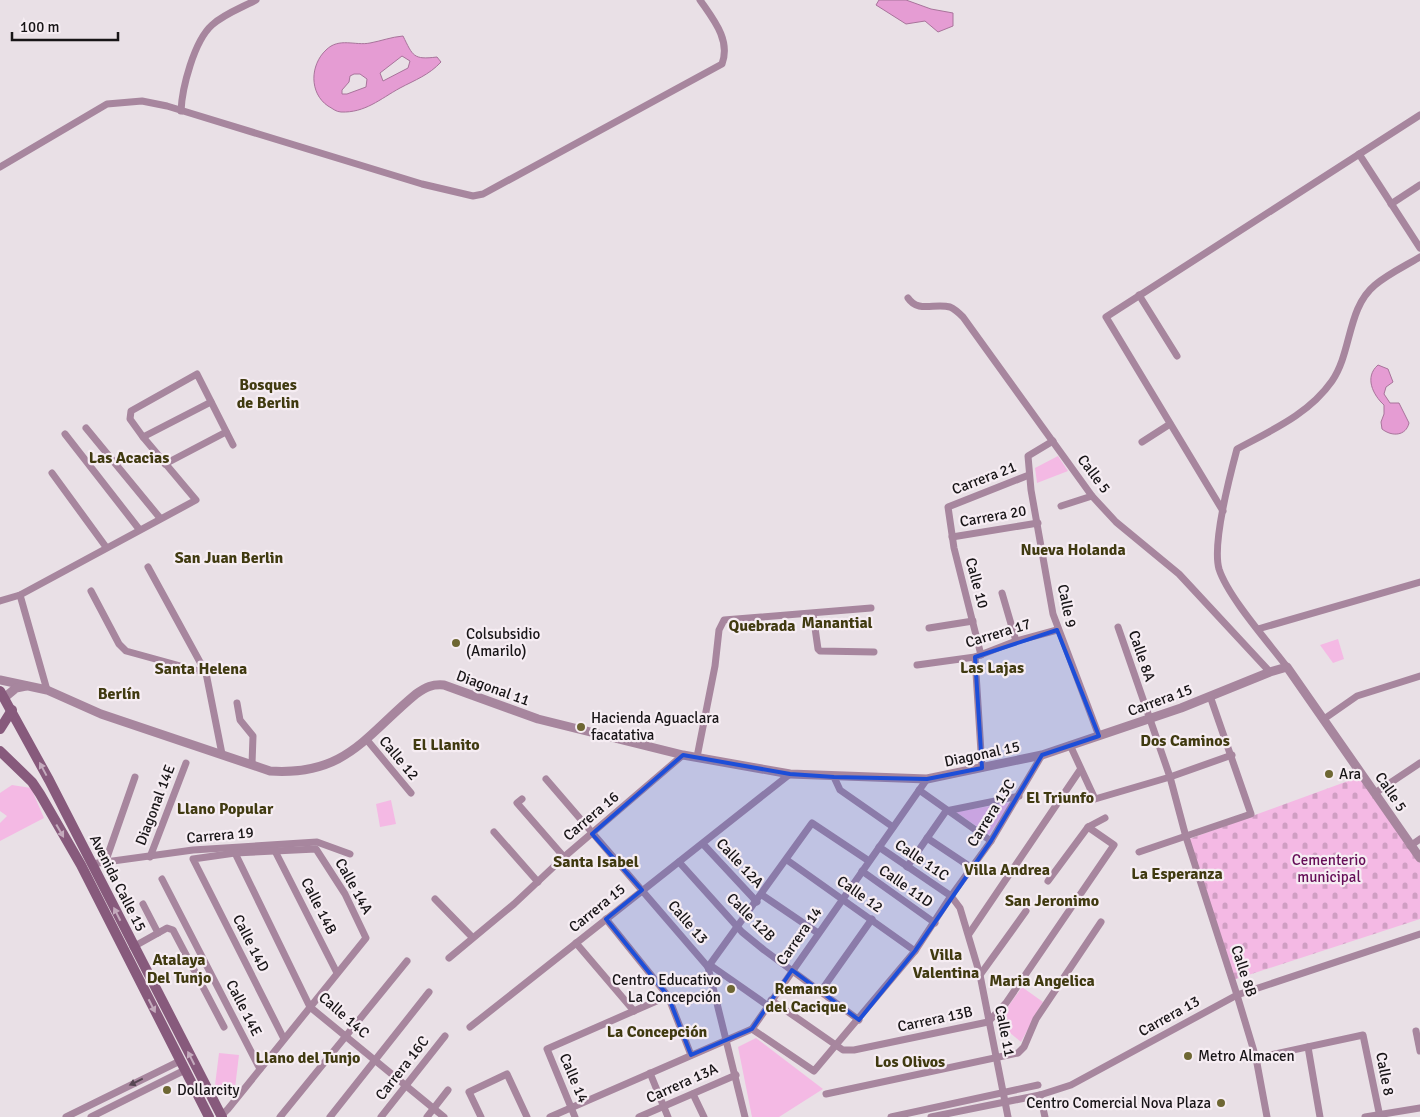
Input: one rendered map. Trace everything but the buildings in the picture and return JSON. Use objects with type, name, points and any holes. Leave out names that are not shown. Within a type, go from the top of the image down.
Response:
[{"type":"main road","name":"Avenida Calle 15","points":[[2,695],[12,710],[221,1117]]},
{"type":"main road","points":[[0,729],[12,710]]},
{"type":"main road","name":"Avenida Calle 15","points":[[0,751],[32,782],[40,794],[84,872],[209,1117]]},
{"type":"street","points":[[181,111],[182,96],[195,55],[207,30],[222,18],[256,0]]},
{"type":"street","points":[[0,167],[108,104],[142,101],[422,184],[473,196],[483,194],[722,64],[725,55],[725,44],[715,22],[700,0]]},
{"type":"street","points":[[1223,511],[1106,317],[1420,115]]},
{"type":"street","points":[[1360,154],[1420,248]]},
{"type":"street","points":[[1391,204],[1420,185]]},
{"type":"street","points":[[1287,667],[1229,589],[1219,569],[1218,547],[1225,492],[1238,449],[1312,406],[1332,381],[1344,359],[1359,305],[1374,286],[1420,257]]},
{"type":"street","points":[[1139,296],[1177,356]]},
{"type":"street","name":"Calle 5","points":[[908,298],[913,305],[920,308],[952,308],[963,317],[1092,496],[1116,522],[1179,574],[1270,672]]},
{"type":"street","points":[[0,602],[20,595],[139,529],[196,500],[143,437],[130,419],[131,411],[197,374],[233,445]]},
{"type":"street","points":[[143,437],[211,402]]},
{"type":"street","points":[[1142,442],[1170,424]]},
{"type":"street","points":[[86,428],[160,518]]},
{"type":"street","points":[[165,464],[226,432]]},
{"type":"street","points":[[65,434],[139,529]]},
{"type":"street","name":"Calle 9","points":[[1052,441],[1030,453],[1027,460],[1052,614],[1099,736]]},
{"type":"street","points":[[52,474],[106,547]]},
{"type":"street","name":"Carrera 21","points":[[948,507],[1030,475]]},
{"type":"street","points":[[1062,506],[1092,496]]},
{"type":"street","name":"Calle 10","points":[[948,507],[954,548],[973,621],[978,656]]},
{"type":"street","name":"Carrera 20","points":[[952,538],[1038,523]]},
{"type":"street","points":[[148,567],[206,673],[222,754]]},
{"type":"street","points":[[1258,629],[1420,582]]},
{"type":"street","points":[[92,591],[119,644],[126,651],[206,673]]},
{"type":"street","points":[[1002,593],[1016,641]]},
{"type":"street","points":[[20,595],[47,690]]},
{"type":"street","points":[[697,757],[715,666],[719,630],[724,620],[871,608]]},
{"type":"street","points":[[814,614],[820,651],[874,652]]},
{"type":"street","points":[[929,628],[973,621]]},
{"type":"street","name":"Calle 8A","points":[[1118,627],[1170,777],[1186,837]]},
{"type":"street","name":"Carrera 17","points":[[917,665],[978,656],[1016,641],[1057,630]]},
{"type":"street","points":[[978,656],[982,768]]},
{"type":"street","name":"Calle 5","points":[[1287,667],[1420,858]]},
{"type":"street","name":"Carrera 15","points":[[1042,755],[1150,718],[1287,667]]},
{"type":"street","points":[[1324,719],[1357,696],[1420,676]]},
{"type":"street","name":"Diagonal 11","points":[[0,680],[47,690],[101,714],[270,771],[296,770],[340,759],[366,740],[425,687],[444,685],[538,719],[683,755],[790,774],[927,779]]},
{"type":"street","points":[[2,695],[16,688],[26,686]]},
{"type":"street","points":[[1139,852],[1251,814],[1210,696]]},
{"type":"street","points":[[237,703],[240,720],[253,736],[252,764]]},
{"type":"street","name":"Calle 12","points":[[366,740],[411,793]]},
{"type":"street","points":[[1070,744],[1092,797],[1098,799],[1170,777],[1232,755]]},
{"type":"street","name":"Carrera 16","points":[[449,958],[683,755]]},
{"type":"street","name":"Diagonal 15","points":[[927,779],[1042,755]]},
{"type":"street","name":"Carrera 13C","points":[[752,1029],[814,1071],[835,1044],[859,1020],[915,951],[951,896],[991,841],[1042,755]]},
{"type":"street","name":"Diagonal 14E","points":[[150,857],[186,763]]},
{"type":"street","points":[[1375,794],[1420,763]]},
{"type":"street","points":[[969,934],[1080,770]]},
{"type":"street","name":"Carrera 15","points":[[470,1027],[790,774]]},
{"type":"street","points":[[105,863],[135,777]]},
{"type":"street","points":[[834,777],[840,790],[893,826]]},
{"type":"street","name":"Calle 13","points":[[546,779],[709,966],[728,1039],[745,1117]]},
{"type":"street","name":"Carrera 14","points":[[752,1029],[769,1002],[927,779]]},
{"type":"street","points":[[919,790],[946,811],[991,841]]},
{"type":"street","points":[[907,867],[946,811],[1019,796]]},
{"type":"street","points":[[522,799],[517,803],[564,857]]},
{"type":"street","points":[[1048,881],[1088,828],[1105,818]]},
{"type":"street","points":[[835,1044],[709,966],[739,927],[812,823],[869,861]]},
{"type":"street","name":"Carrera 13B","points":[[835,1044],[843,1050],[854,1050],[988,1022],[1006,1003],[1114,845],[1088,828]]},
{"type":"street","points":[[494,832],[538,882]]},
{"type":"street","name":"Calle 8B","points":[[1186,837],[1256,1058],[1267,1117]]},
{"type":"street","points":[[927,838],[972,868]]},
{"type":"street","points":[[1410,846],[1420,839]]},
{"type":"street","name":"Carrera 19","points":[[91,864],[193,850],[317,842],[350,854]]},
{"type":"street","name":"Calle 12A","points":[[703,844],[757,902]]},
{"type":"street","name":"Calle 11C","points":[[879,848],[951,896]]},
{"type":"street","name":"Calle 14A","points":[[275,851],[316,849],[345,894],[366,938],[337,973]]},
{"type":"street","points":[[235,853],[275,851]]},
{"type":"street","name":"Calle 14B","points":[[275,851],[337,973]]},
{"type":"street","name":"Calle 14D","points":[[235,853],[194,859],[284,1039]]},
{"type":"street","name":"Calle 14C","points":[[235,853],[310,1007],[444,1117]]},
{"type":"street","name":"Calle 12","points":[[787,860],[915,951]]},
{"type":"street","name":"Calle 12B","points":[[679,862],[739,927],[764,950],[859,1020]]},
{"type":"street","name":"Calle 11D","points":[[862,871],[935,923]]},
{"type":"street","name":"Calle 14E","points":[[162,879],[260,1069]]},
{"type":"street","name":"Calle 12A","points":[[762,895],[818,933]]},
{"type":"street","name":"Calle 11","points":[[951,896],[960,908],[980,976],[1008,1117]]},
{"type":"street","points":[[436,899],[472,937]]},
{"type":"street","points":[[143,904],[158,933]]},
{"type":"street","points":[[980,976],[1026,911]]},
{"type":"street","points":[[606,919],[668,996],[691,1055]]},
{"type":"street","points":[[821,991],[872,919]]},
{"type":"street","points":[[826,1094],[1018,1053],[1024,1047],[1036,1019],[1101,922]]},
{"type":"street","points":[[134,947],[167,928],[173,930],[224,1027]]},
{"type":"street","name":"Carrera 13","points":[[931,1117],[968,1114],[1070,1085],[1237,995],[1420,934]]},
{"type":"street","points":[[576,943],[634,1011],[668,996]]},
{"type":"street","points":[[280,1117],[407,961]]},
{"type":"street","points":[[221,1117],[337,973]]},
{"type":"street","points":[[330,1117],[429,992]]},
{"type":"street","name":"Calle 14","points":[[575,1117],[547,1049],[634,1011]]},
{"type":"street","points":[[550,1117],[752,1029]]},
{"type":"street","points":[[1416,1031],[1420,1051]]},
{"type":"street","name":"Carrera 16C","points":[[381,1117],[445,1036]]},
{"type":"street","name":"Calle 8","points":[[1308,1047],[1363,1036],[1380,1116]]},
{"type":"street","points":[[1256,1058],[1308,1047],[1320,1117]]},
{"type":"street","points":[[66,1117],[182,1065]]},
{"type":"street","points":[[91,1117],[182,1065]]},
{"type":"street","points":[[650,1073],[668,1117]]},
{"type":"street","points":[[480,1117],[469,1092],[507,1074],[527,1117]]},
{"type":"street","name":"Carrera 13A","points":[[639,1117],[736,1075]]},
{"type":"street","points":[[891,1117],[1038,1085]]},
{"type":"street","points":[[427,1117],[448,1090]]},
{"type":"street","points":[[693,1094],[704,1117]]},
{"type":"street","points":[[1040,1095],[1046,1117]]},
{"type":"street","points":[[1365,1117],[1420,1108]]},
{"type":"highlighted area","points":[[1057,630],[1099,736],[1042,755],[991,841],[915,951],[859,1020],[792,970],[752,1029],[691,1055],[668,996],[606,919],[642,890],[592,834],[683,755],[790,774],[834,777],[927,779],[982,768],[975,657]]},
{"type":"green space","points":[[1058,456],[1068,471],[1037,483],[1035,468]]},
{"type":"green space","points":[[1338,639],[1344,659],[1333,663],[1320,645]]},
{"type":"green space","name":"Cementerio municipal","points":[[1359,777],[1420,863],[1420,919],[1233,980],[1189,839]]},
{"type":"green space","points":[[12,785],[31,788],[44,818],[0,841],[0,823],[7,816],[0,811],[0,793]]},
{"type":"green space","points":[[391,800],[396,824],[380,827],[376,804]]},
{"type":"green space","points":[[1012,802],[989,835],[956,812]]},
{"type":"green space","points":[[1022,987],[1043,1002],[1021,1042],[997,1022]]},
{"type":"green space","points":[[756,1038],[823,1089],[779,1117],[752,1117],[738,1047]]},
{"type":"green space","points":[[219,1053],[239,1055],[235,1088],[215,1085]]},
{"type":"shaded area","points":[[879,0],[906,0],[931,9],[953,13],[953,26],[938,32],[925,21],[906,24],[876,5]]},
{"type":"shaded area","points":[[403,36],[409,48],[418,57],[437,57],[441,62],[422,77],[372,105],[358,110],[350,112],[336,111],[328,106],[317,94],[314,79],[317,63],[331,46],[342,43],[364,44]],"holes":[[[402,56],[410,61],[408,68],[383,81],[380,73]],[[360,74],[367,79],[366,87],[342,94],[342,90],[349,82],[350,76]]]},
{"type":"shaded area","points":[[1378,365],[1388,369],[1393,382],[1386,387],[1384,394],[1390,403],[1399,403],[1409,423],[1402,433],[1394,434],[1382,429],[1381,422],[1384,414],[1384,405],[1376,396],[1371,380],[1371,375]]},
{"type":"place","name":"Colsubsidio (Amarilo)","points":[[456,643]]},
{"type":"place","name":"Hacienda Aguaclara facatativa","points":[[581,727]]},
{"type":"place","name":"Ara","points":[[1329,774]]},
{"type":"place","name":"Centro Educativo La Concepción","points":[[731,989]]},
{"type":"place","name":"Metro Almacen","points":[[1188,1056]]},
{"type":"place","name":"Dollarcity","points":[[167,1090]]},
{"type":"place","name":"Centro Comercial Nova Plaza","points":[[1221,1103]]},
{"type":"district","name":"Bosques de Berlin","points":[[268,394]]},
{"type":"district","name":"Las Acacias","points":[[129,458]]},
{"type":"district","name":"Nueva Holanda","points":[[1073,550]]},
{"type":"district","name":"San Juan Berlin","points":[[229,558]]},
{"type":"district","name":"Manantial","points":[[837,623]]},
{"type":"district","name":"Quebrada","points":[[762,626]]},
{"type":"district","name":"Las Lajas","points":[[992,668]]},
{"type":"district","name":"Santa Helena","points":[[201,669]]},
{"type":"district","name":"Berlín","points":[[119,694]]},
{"type":"district","name":"Dos Caminos","points":[[1185,741]]},
{"type":"district","name":"El Llanito","points":[[446,745]]},
{"type":"district","name":"El Triunfo","points":[[1060,798]]},
{"type":"district","name":"Llano Popular","points":[[225,809]]},
{"type":"district","name":"Santa Isabel","points":[[596,862]]},
{"type":"district","name":"Villa Andrea","points":[[1007,870]]},
{"type":"district","name":"La Esperanza","points":[[1177,874]]},
{"type":"district","name":"San Jeronimo","points":[[1052,901]]},
{"type":"district","name":"Villa Valentina","points":[[946,964]]},
{"type":"district","name":"Atalaya Del Tunjo","points":[[179,969]]},
{"type":"district","name":"Maria Angelica","points":[[1042,981]]},
{"type":"district","name":"Remanso del Cacique","points":[[806,998]]},
{"type":"district","name":"La Concepción","points":[[657,1032]]},
{"type":"district","name":"Llano del Tunjo","points":[[308,1058]]},
{"type":"district","name":"Los Olivos","points":[[910,1062]]}]
